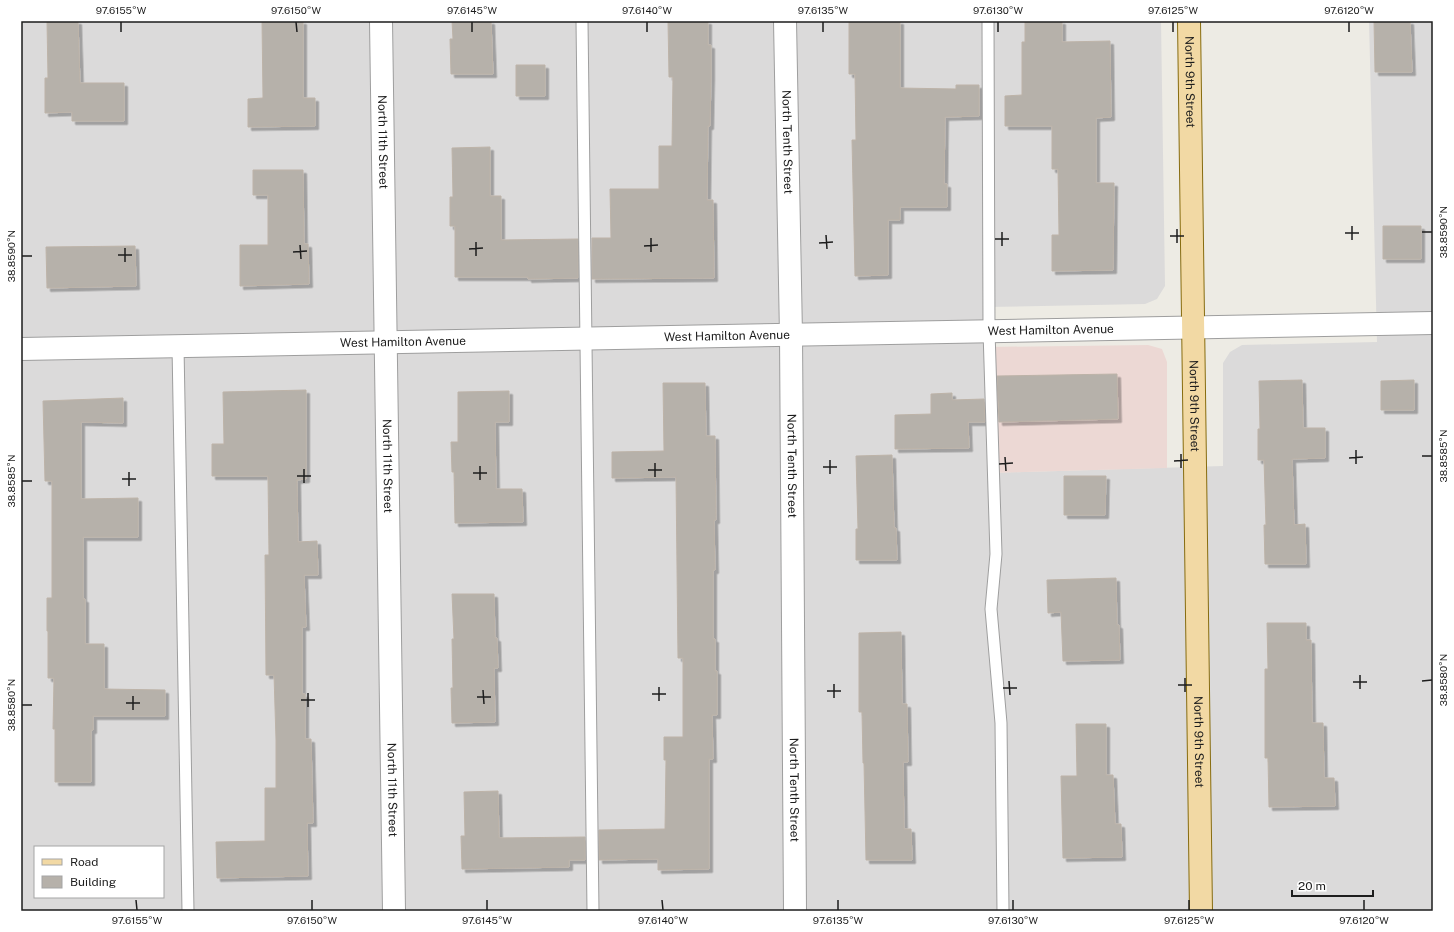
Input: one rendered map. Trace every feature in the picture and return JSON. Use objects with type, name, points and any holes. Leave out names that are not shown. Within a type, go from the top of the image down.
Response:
[{"type":"main road","name":"North 9th Street","points":[[1189,21],[1201,911]]},
{"type":"street","name":"North 11th Street","points":[[381,21],[394,911]]},
{"type":"street","name":"North Tenth Street","points":[[785,21],[791,335],[795,911]]},
{"type":"street","name":"West Hamilton Avenue","points":[[21,349],[1433,323]]},
{"type":"lane","points":[[582,21],[593,911]]},
{"type":"lane","points":[[988,21],[989,331],[996,554],[991,609],[1001,723],[1003,911]]},
{"type":"lane","points":[[178,346],[188,911]]},
{"type":"shaded area","points":[[21,21],[1161,21],[1165,286],[1157,299],[1145,304],[986,307],[988,473],[1223,466],[1223,363],[1230,352],[1242,345],[1377,342],[1369,21],[1433,21],[1433,911],[21,911]]},
{"type":"shaded area","points":[[1148,345],[1162,349],[1167,362],[1167,468],[988,473],[986,347]]},
{"type":"building","points":[[47,21],[78,21],[80,83],[124,83],[124,121],[72,121],[72,112],[45,113],[45,78],[48,78]]},
{"type":"building","points":[[262,21],[303,21],[303,98],[315,98],[315,126],[248,127],[248,99],[263,98]]},
{"type":"building","points":[[452,21],[491,21],[493,74],[451,74],[450,39],[453,39]]},
{"type":"building","points":[[668,21],[708,21],[708,45],[711,45],[711,77],[710,126],[708,126],[707,200],[713,200],[714,278],[592,279],[592,238],[611,238],[610,189],[659,189],[659,146],[672,146],[673,77],[669,77]]},
{"type":"building","points":[[849,21],[900,21],[900,88],[956,89],[956,85],[979,85],[979,116],[945,117],[944,184],[947,184],[947,207],[900,207],[900,220],[888,220],[888,275],[855,276],[852,140],[856,140],[855,74],[849,74]]},
{"type":"building","points":[[1025,21],[1062,21],[1062,42],[1110,41],[1111,117],[1096,118],[1096,183],[1114,183],[1113,270],[1052,271],[1052,235],[1059,235],[1058,169],[1052,169],[1052,126],[1005,126],[1005,96],[1022,95],[1022,42],[1025,42]]},
{"type":"building","points":[[1374,21],[1410,21],[1412,72],[1375,72]]},
{"type":"building","points":[[516,65],[545,65],[545,96],[516,96]]},
{"type":"building","points":[[490,147],[490,196],[501,196],[501,240],[578,239],[578,278],[528,279],[528,277],[455,277],[455,226],[450,226],[450,197],[453,197],[452,148]]},
{"type":"building","points":[[253,170],[303,170],[304,244],[308,244],[309,284],[240,286],[240,245],[268,245],[268,195],[253,195]]},
{"type":"building","points":[[1383,226],[1421,226],[1421,259],[1383,259]]},
{"type":"building","points":[[135,246],[136,286],[47,288],[46,247]]},
{"type":"building","points":[[1117,374],[1118,419],[999,422],[997,376]]},
{"type":"building","points":[[1302,380],[1303,428],[1325,428],[1325,458],[1292,459],[1294,525],[1305,524],[1306,564],[1265,564],[1264,525],[1266,525],[1264,460],[1258,460],[1258,429],[1260,429],[1259,381]]},
{"type":"building","points":[[1414,380],[1414,410],[1381,410],[1381,381]]},
{"type":"building","points":[[663,383],[705,383],[706,436],[715,436],[716,520],[714,520],[715,570],[713,570],[713,639],[715,639],[715,671],[717,671],[717,715],[712,715],[713,759],[709,759],[709,869],[658,870],[658,859],[599,860],[599,830],[665,829],[666,760],[664,760],[664,737],[683,737],[683,658],[678,658],[676,477],[612,478],[612,452],[664,451]]},
{"type":"building","points":[[306,390],[306,479],[297,480],[298,542],[317,541],[318,575],[304,575],[306,627],[302,627],[302,694],[305,694],[305,739],[311,739],[313,823],[307,823],[308,876],[217,878],[216,842],[265,841],[265,788],[276,788],[276,740],[274,675],[266,675],[265,555],[269,555],[268,476],[212,476],[212,444],[224,444],[223,392]]},
{"type":"building","points":[[509,391],[509,422],[495,422],[496,489],[522,489],[523,522],[455,523],[454,472],[452,472],[451,442],[458,442],[458,392]]},
{"type":"building","points":[[952,393],[952,400],[984,399],[985,422],[968,422],[969,448],[895,449],[895,415],[931,414],[931,394]]},
{"type":"building","points":[[123,398],[123,423],[81,422],[81,499],[138,498],[138,537],[83,537],[85,644],[104,644],[104,689],[165,690],[165,716],[93,716],[93,730],[91,730],[91,782],[55,782],[55,729],[53,729],[54,678],[48,678],[47,631],[47,598],[52,598],[52,481],[45,481],[43,401]]},
{"type":"building","points":[[892,455],[894,528],[896,528],[897,560],[856,560],[856,529],[858,529],[856,456]]},
{"type":"building","points":[[1064,476],[1106,476],[1105,515],[1064,515]]},
{"type":"building","points":[[1116,578],[1117,625],[1119,625],[1120,660],[1063,661],[1061,612],[1048,613],[1047,580]]},
{"type":"building","points":[[452,594],[494,594],[495,638],[497,638],[498,668],[494,668],[495,722],[452,723],[452,639],[454,639]]},
{"type":"building","points":[[1267,623],[1306,623],[1306,640],[1311,640],[1312,723],[1323,723],[1324,778],[1334,778],[1335,806],[1269,807],[1268,758],[1265,758],[1265,669],[1268,669]]},
{"type":"building","points":[[901,632],[902,704],[907,704],[908,762],[903,762],[904,829],[911,829],[912,860],[866,860],[862,712],[859,712],[859,633]]},
{"type":"building","points":[[1076,724],[1106,724],[1106,775],[1113,775],[1115,824],[1121,824],[1122,857],[1063,858],[1061,776],[1077,776]]},
{"type":"building","points":[[498,791],[499,838],[585,837],[585,860],[569,860],[569,867],[462,869],[461,836],[465,836],[464,792]]}]
